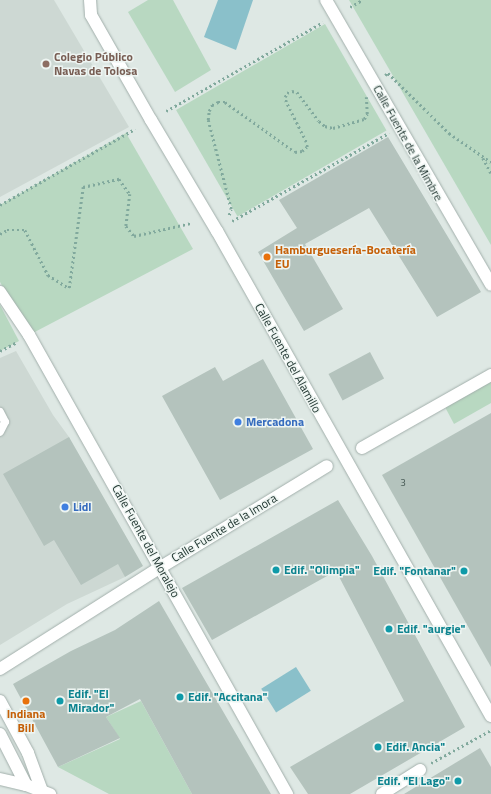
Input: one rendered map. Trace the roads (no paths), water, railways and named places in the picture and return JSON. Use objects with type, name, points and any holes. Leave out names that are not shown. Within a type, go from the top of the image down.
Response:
[{"type":"street","name":"Calle Fuente del Alamillo","points":[[90,0],[91,15],[154,127],[217,231],[491,716]]},
{"type":"street","name":"Calle Fuente de la Mimbre","points":[[326,0],[490,283]]},
{"type":"street","name":"Calle Fuente del Moralejo","points":[[0,292],[30,334],[287,794]]},
{"type":"street","points":[[362,448],[491,376]]},
{"type":"street","name":"Calle Fuente de la Imora","points":[[0,669],[161,567],[327,466]]},
{"type":"street","points":[[0,701],[28,753],[46,792]]},
{"type":"street","points":[[0,734],[26,785]]},
{"type":"street","points":[[382,794],[420,770]]},
{"type":"street","points":[[0,779],[26,785],[46,792]]},
{"type":"lane","points":[[0,412],[6,422],[0,432]]},
{"type":"water","points":[[218,0],[253,0],[236,50],[204,37]]},
{"type":"water","points":[[296,667],[311,691],[276,712],[261,689]]},
{"type":"place","name":"Colegio Público Navas de Tolosa","points":[[46,64]]},
{"type":"place","name":"Hamburguesería-Bocatería EU","points":[[267,257]]},
{"type":"place","name":"Mercadona","points":[[238,422]]},
{"type":"place","name":"Lidl","points":[[65,507]]},
{"type":"place","name":"Edif. \"Olimpia\"","points":[[276,570]]},
{"type":"place","name":"Edif. \"Fontanar\"","points":[[464,571]]},
{"type":"place","name":"Edif. \"aurgie\"","points":[[389,629]]},
{"type":"place","name":"Edif. \"Accitana\"","points":[[180,697]]},
{"type":"place","name":"Indiana Bill","points":[[26,701]]},
{"type":"place","name":"Edif. \"El Mirador\"","points":[[60,701]]},
{"type":"place","name":"Edif. Ancia\"","points":[[378,747]]},
{"type":"place","name":"Edif. \"El Lago\"","points":[[458,781]]}]
